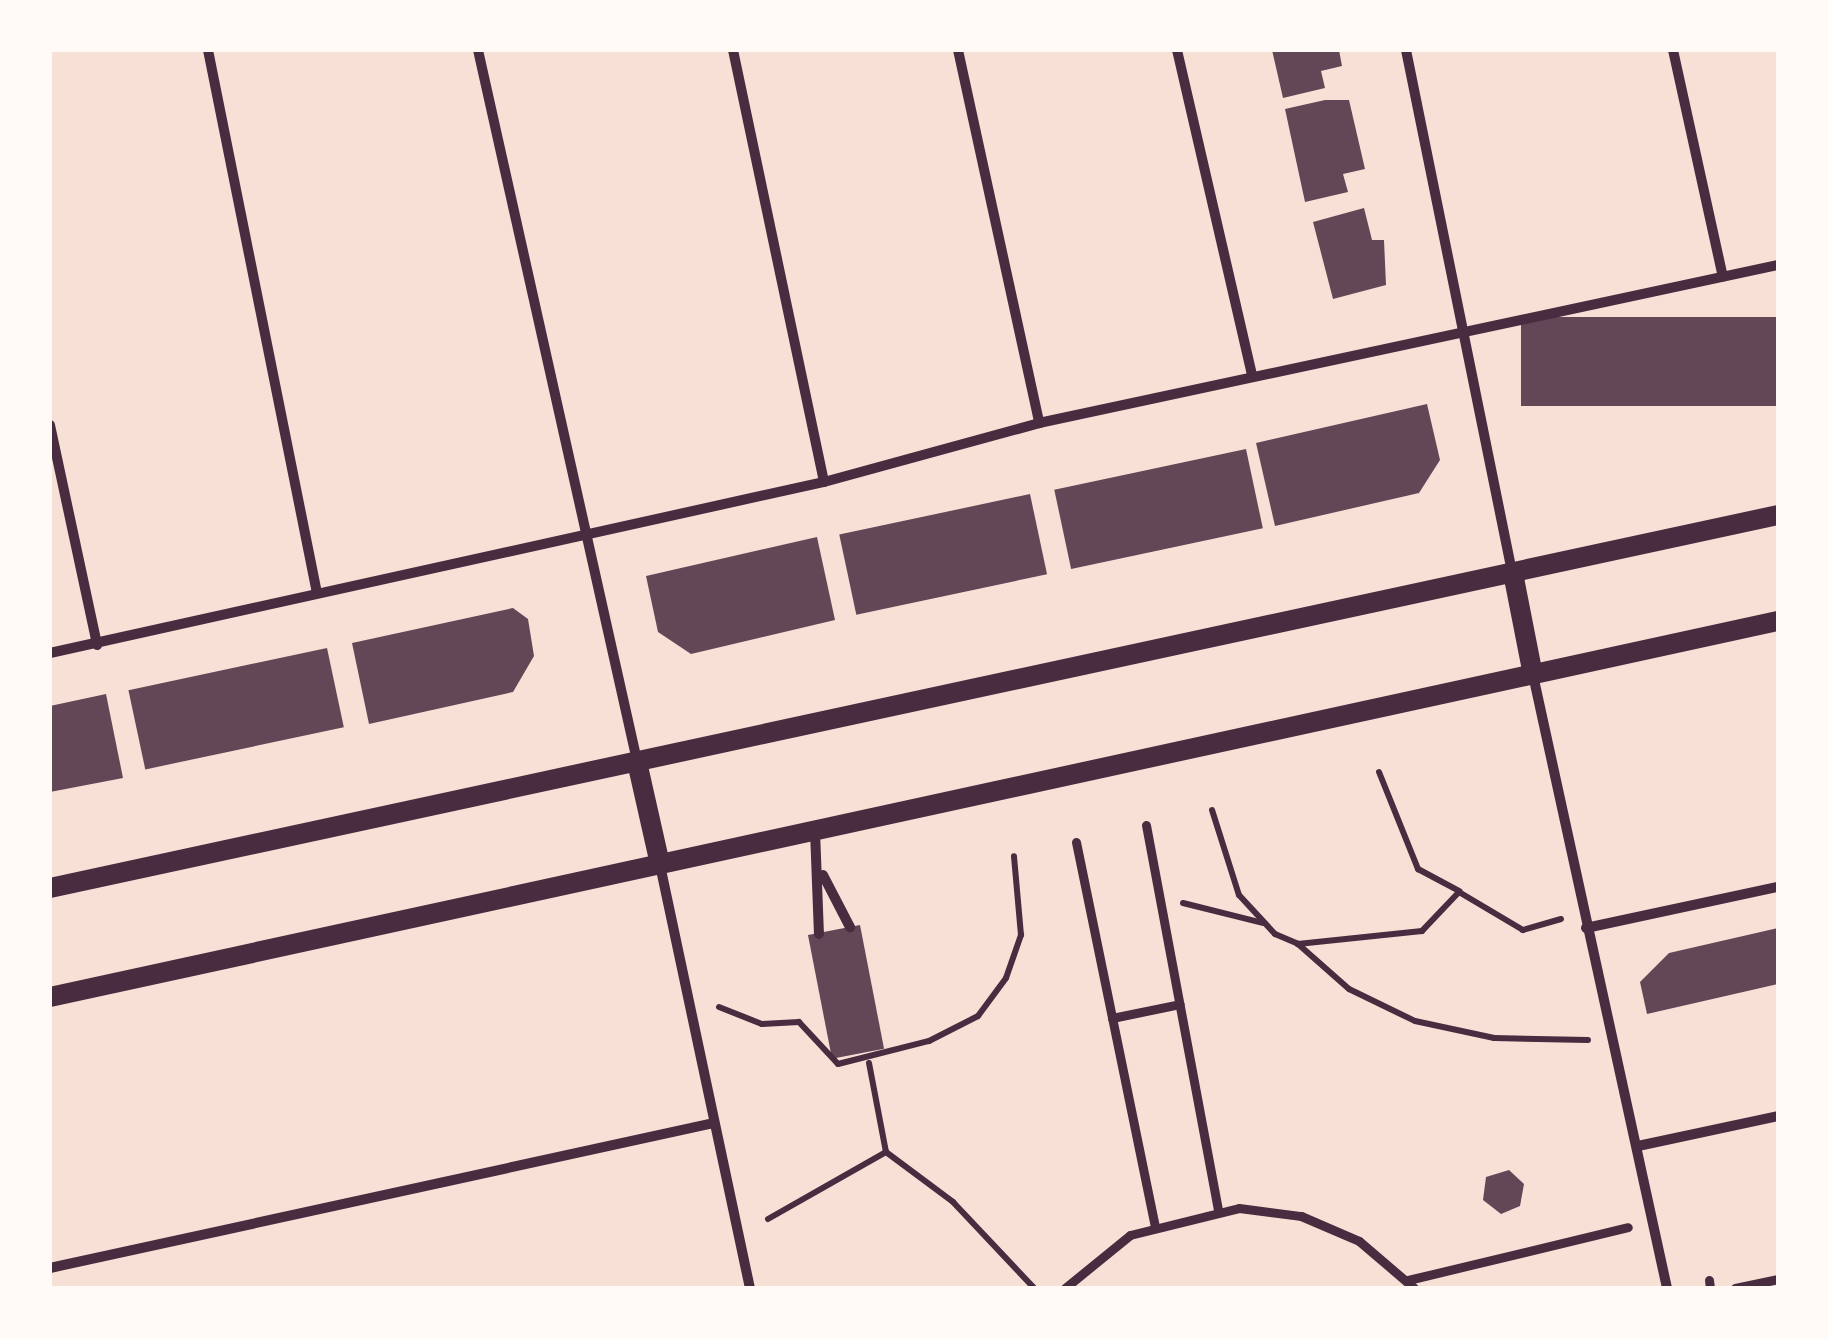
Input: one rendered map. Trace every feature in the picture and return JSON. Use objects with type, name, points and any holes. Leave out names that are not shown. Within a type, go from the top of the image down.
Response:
[{"type":"main road","points":[[50,888],[1778,516]]},
{"type":"main road","points":[[1512,573],[1533,675]]},
{"type":"main road","points":[[50,997],[1778,622]]},
{"type":"main road","points":[[637,762],[660,864]]},
{"type":"street","points":[[208,50],[317,593]]},
{"type":"street","points":[[478,50],[580,532],[637,762]]},
{"type":"street","points":[[732,50],[824,482]]},
{"type":"street","points":[[958,50],[1039,423]]},
{"type":"street","points":[[1177,50],[1252,376]]},
{"type":"street","points":[[1406,50],[1512,573]]},
{"type":"street","points":[[1673,50],[1723,277]]},
{"type":"street","points":[[50,653],[580,532],[824,482],[1039,423],[1778,265]]},
{"type":"street","points":[[50,425],[96,645]]},
{"type":"street","points":[[1533,675],[1668,1288]]},
{"type":"street","points":[[1146,825],[1218,1210]]},
{"type":"street","points":[[815,830],[822,874],[819,934]]},
{"type":"street","points":[[1076,842],[1155,1226]]},
{"type":"street","points":[[660,864],[750,1288]]},
{"type":"street","points":[[822,874],[850,927]]},
{"type":"street","points":[[1586,928],[1778,887]]},
{"type":"street","points":[[1112,1018],[1180,1004]]},
{"type":"street","points":[[1638,1146],[1778,1116]]},
{"type":"street","points":[[50,1268],[714,1123]]},
{"type":"street","points":[[1065,1288],[1155,1226],[1218,1210],[1302,1216],[1359,1241],[1411,1284],[1628,1227]]},
{"type":"street","points":[[1735,1288],[1778,1278]]},
{"type":"path","points":[[1379,772],[1418,869],[1524,930],[1562,919]]},
{"type":"path","points":[[1212,810],[1239,895],[1264,924]]},
{"type":"path","points":[[720,1007],[762,1024],[799,1022],[838,1064],[869,1063],[929,1042],[992,1000],[1021,934],[1014,856]]},
{"type":"path","points":[[1298,944],[1422,931],[1459,892]]},
{"type":"path","points":[[1160,899],[1264,924],[1298,944],[1349,989],[1416,1021],[1494,1038],[1588,1040]]},
{"type":"path","points":[[869,1063],[886,1152],[954,1202],[1034,1288]]},
{"type":"path","points":[[768,1219],[886,1152]]},
{"type":"building","points":[[1272,50],[1339,50],[1342,66],[1321,71],[1325,88],[1283,98]]},
{"type":"building","points":[[1325,100],[1349,100],[1365,169],[1343,174],[1348,192],[1305,202],[1285,109]]},
{"type":"building","points":[[1364,208],[1372,240],[1384,240],[1386,285],[1333,299],[1313,222]]},
{"type":"building","points":[[1521,317],[1778,317],[1778,406],[1521,406]]},
{"type":"building","points":[[1427,404],[1440,460],[1419,493],[1275,526],[1256,443]]},
{"type":"building","points":[[1246,449],[1263,528],[1071,569],[1054,490]]},
{"type":"building","points":[[1030,494],[1047,574],[856,615],[839,535]]},
{"type":"building","points":[[817,537],[835,620],[691,654],[658,632],[646,576]]},
{"type":"building","points":[[513,608],[528,619],[534,656],[513,692],[369,724],[352,643]]},
{"type":"building","points":[[327,648],[344,727],[145,769],[128,690]]},
{"type":"building","points":[[106,694],[123,778],[50,792],[50,706]]},
{"type":"building","points":[[860,925],[884,1049],[832,1059],[808,935]]},
{"type":"building","points":[[1778,928],[1778,984],[1647,1014],[1640,982],[1669,953]]},
{"type":"building","points":[[1509,1170],[1524,1184],[1520,1206],[1501,1214],[1483,1200],[1486,1177]]}]
